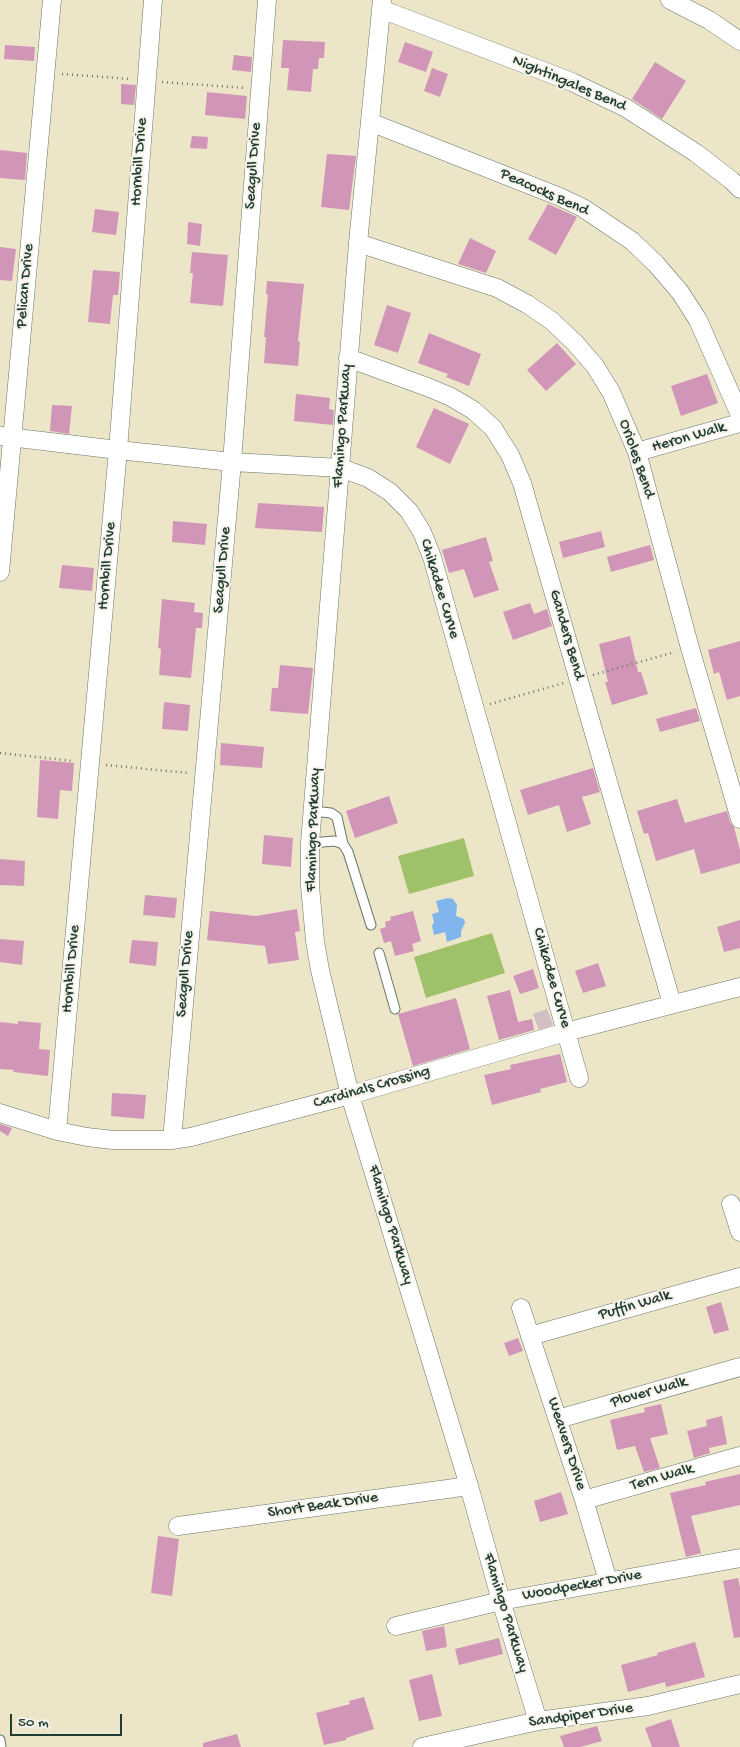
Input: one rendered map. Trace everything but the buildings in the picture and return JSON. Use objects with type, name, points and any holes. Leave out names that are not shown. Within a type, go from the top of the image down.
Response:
[{"type":"street","name":"Pelican Drive","points":[[0,572],[6,436],[52,0]]},
{"type":"street","name":"Hornbill Drive","points":[[57,1131],[118,450],[153,0]]},
{"type":"street","name":"Seagull Drive","points":[[172,1140],[232,462],[267,0]]},
{"type":"street","points":[[670,0],[708,20],[740,42]]},
{"type":"street","name":"Flamingo Parkway","points":[[382,4],[348,358],[310,843],[310,886],[315,941],[320,970],[350,1095],[538,1721]]},
{"type":"street","name":"Nightingales Bend","points":[[382,4],[572,82],[626,108],[696,153],[732,180],[740,189]]},
{"type":"street","name":"Peacocks Bend","points":[[370,122],[560,197],[583,208],[632,240],[680,292],[698,320],[740,415]]},
{"type":"street","name":"Orioles Bend","points":[[358,243],[497,288],[527,304],[552,321],[595,366],[612,392],[637,452],[690,648],[740,819]]},
{"type":"street","name":"Ganders Bend","points":[[348,358],[430,388],[451,397],[473,410],[493,428],[510,455],[522,483],[672,1004]]},
{"type":"street","name":"Heron Walk","points":[[637,452],[740,423]]},
{"type":"street","name":"Chikadee Curve","points":[[6,436],[232,462],[340,468],[368,478],[390,492],[409,511],[422,532],[432,557],[578,1078]]},
{"type":"street","name":"Cardinals Crossing","points":[[0,1113],[57,1131],[87,1137],[113,1140],[172,1140],[191,1138],[350,1095],[566,1032],[740,987]]},
{"type":"street","points":[[731,1204],[740,1232]]},
{"type":"street","name":"Puffin Walk","points":[[530,1336],[740,1276]]},
{"type":"street","name":"Weavers Drive","points":[[521,1308],[584,1500],[608,1581]]},
{"type":"street","name":"Plover Walk","points":[[558,1419],[740,1367]]},
{"type":"street","name":"Tern Walk","points":[[584,1500],[740,1456]]},
{"type":"street","name":"Short Beak Drive","points":[[178,1526],[468,1486]]},
{"type":"street","name":"Woodpecker Drive","points":[[396,1626],[501,1601],[740,1558]]},
{"type":"street","name":"Sandpiper Drive","points":[[422,1747],[538,1721],[648,1706],[740,1684]]},
{"type":"lane","points":[[313,811],[331,813],[337,817],[343,844],[356,874],[371,925]]},
{"type":"lane","points":[[310,843],[335,841],[343,844]]},
{"type":"lane","points":[[379,953],[395,1009]]},
{"type":"lane","points":[[0,1740],[1,1747]]},
{"type":"shaded area","points":[[547,1009],[553,1025],[539,1030],[533,1014]]},
{"type":"green space","points":[[464,838],[474,876],[409,894],[398,856]]},
{"type":"green space","points":[[492,933],[505,973],[426,998],[414,957]]},
{"type":"water","points":[[448,898],[453,899],[457,905],[456,916],[464,919],[465,923],[461,931],[461,937],[447,942],[445,932],[434,935],[432,914],[439,912],[436,901]]}]
